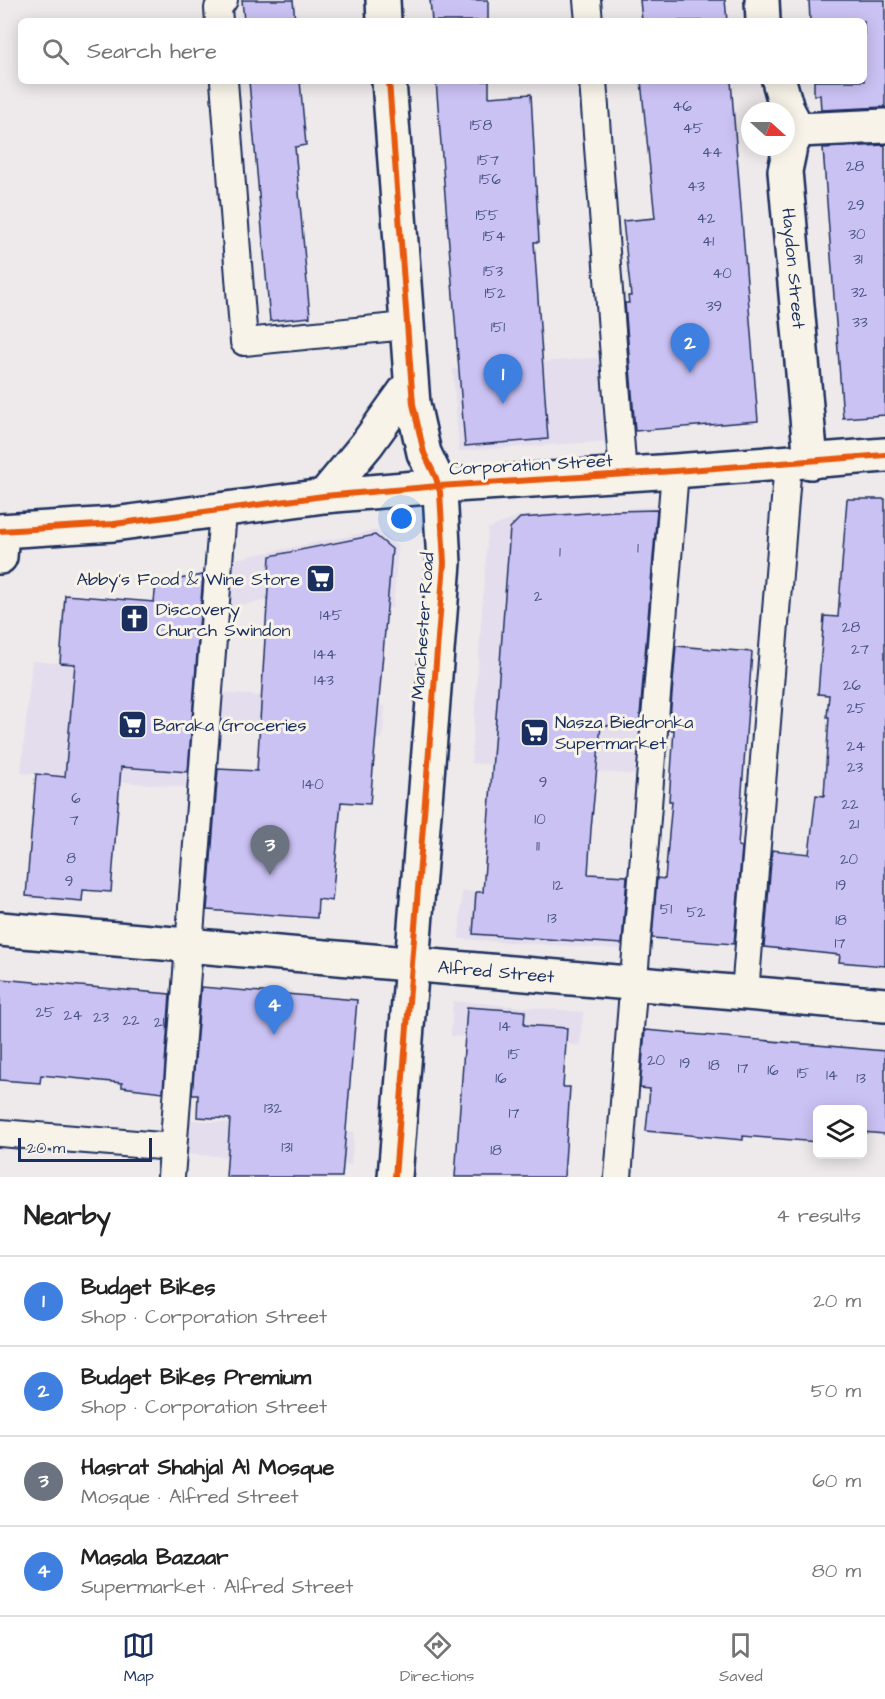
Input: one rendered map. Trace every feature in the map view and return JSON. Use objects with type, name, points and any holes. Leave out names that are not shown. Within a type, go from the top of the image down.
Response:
[{"type":"street","points":[[383,0],[384,18]]},
{"type":"street","points":[[762,0],[764,18]]},
{"type":"street","name":"Manchester Road","points":[[388,84],[411,383],[416,424],[424,453],[439,486],[444,563],[395,1177]]},
{"type":"street","points":[[780,84],[787,109],[798,130],[885,126]]},
{"type":"street","name":"Haydon Street","points":[[798,130],[788,153],[784,171],[799,462]]},
{"type":"street","points":[[324,496],[362,452],[411,383]]},
{"type":"street","name":"Corporation Street","points":[[1,540],[324,496],[885,455]]},
{"type":"street","name":"Alfred Street","points":[[0,929],[885,1005]]},
{"type":"lane","points":[[219,18],[219,8],[224,0]]},
{"type":"lane","points":[[587,0],[589,18]]},
{"type":"lane","points":[[224,84],[244,342],[406,326]]},
{"type":"lane","points":[[593,84],[623,475]]},
{"type":"lane","points":[[745,993],[799,462]]},
{"type":"lane","points":[[618,1177],[675,471]]},
{"type":"lane","points":[[171,1177],[223,511]]},
{"type":"lane","points":[[0,1133],[173,1147]]},
{"type":"shaded area","points":[[605,357],[610,441],[459,451],[453,369]]},
{"type":"shaded area","points":[[669,506],[644,775],[471,763],[488,529],[519,516]]},
{"type":"shaded area","name":"Abby's Food & Wine Store","points":[[377,530],[398,546],[393,608],[277,599],[227,607],[231,560]]},
{"type":"shaded area","name":"Baraka Groceries","points":[[32,661],[203,675],[194,788],[21,773]]},
{"type":"shaded area","points":[[222,693],[385,706],[382,739],[218,726]]},
{"type":"shaded area","points":[[462,891],[635,903],[632,950],[459,939]]},
{"type":"shaded area","points":[[453,1001],[583,1012],[580,1045],[451,1036]]},
{"type":"shaded area","points":[[188,1120],[354,1132],[351,1165],[185,1154]]},
{"type":"building","points":[[242,0],[293,0],[295,18],[244,18]]},
{"type":"building","points":[[430,0],[488,0],[488,18],[432,18]]},
{"type":"building","points":[[640,0],[725,0],[727,18],[642,18]]},
{"type":"building","points":[[809,0],[885,0],[885,107],[821,110],[820,95],[814,95],[814,84],[867,84],[867,18],[810,18]]},
{"type":"building","points":[[249,84],[300,84],[306,145],[295,147],[310,317],[270,321]]},
{"type":"building","points":[[436,84],[489,84],[489,97],[531,94],[539,242],[534,242],[548,439],[465,446]]},
{"type":"building","points":[[641,84],[731,84],[758,421],[635,431],[625,303],[629,303],[628,296],[631,296],[623,221],[655,218]]},
{"type":"building","points":[[885,145],[885,415],[843,418],[823,148]]},
{"type":"building","points":[[847,499],[885,499],[885,966],[839,962],[840,955],[764,947],[772,850],[809,854],[816,795],[824,796],[829,695],[818,694],[824,616],[838,617]]},
{"type":"building","points":[[657,510],[639,728],[601,725],[591,829],[588,874],[627,876],[622,944],[473,934],[476,892],[483,892],[510,528],[520,518]]},
{"type":"building","points":[[375,535],[392,549],[370,804],[341,802],[332,901],[318,899],[317,918],[207,910],[218,769],[257,771],[270,556]]},
{"type":"building","points":[[203,575],[188,772],[121,767],[111,892],[83,890],[82,901],[26,896],[36,774],[65,777],[75,664],[60,663],[65,595],[154,602],[156,583]]},
{"type":"building","points":[[676,646],[752,652],[738,846],[742,847],[734,944],[652,938],[657,878],[665,879],[672,801],[669,801],[674,730],[669,730]]},
{"type":"building","points":[[0,979],[170,994],[163,1092],[122,1087],[122,1083],[41,1075],[40,1083],[0,1080]]},
{"type":"building","points":[[201,987],[357,1000],[342,1177],[226,1177],[230,1119],[197,1117],[198,1095],[192,1095]]},
{"type":"building","points":[[467,1007],[525,1011],[524,1025],[567,1028],[563,1087],[570,1087],[564,1177],[455,1177]]},
{"type":"building","points":[[645,1030],[885,1051],[885,1134],[867,1132],[867,1105],[813,1105],[813,1142],[743,1136],[743,1140],[646,1131],[650,1089],[640,1088]]},
{"type":"cycle path","points":[[389,84],[413,404],[424,453],[440,492],[444,563],[395,1177]]},
{"type":"cycle path","points":[[0,531],[114,524],[324,496],[439,486],[885,455]]},
{"type":"place","name":"Budget Bikes Premium","points":[[690,373]]},
{"type":"place","name":"Budget Bikes","points":[[503,404]]},
{"type":"place","name":"Abby's Food & Wine Store","points":[[321,579]]},
{"type":"place","name":"Discovery Church Swindon","points":[[135,619]]},
{"type":"place","name":"Baraka Groceries","points":[[132,725]]},
{"type":"place","name":"Nasza Biedronka Supermarket","points":[[534,732]]},
{"type":"place","name":"Hasrat Shahjal Al Mosque","points":[[270,875]]},
{"type":"place","name":"Masala Bazaar","points":[[274,1035]]}]
